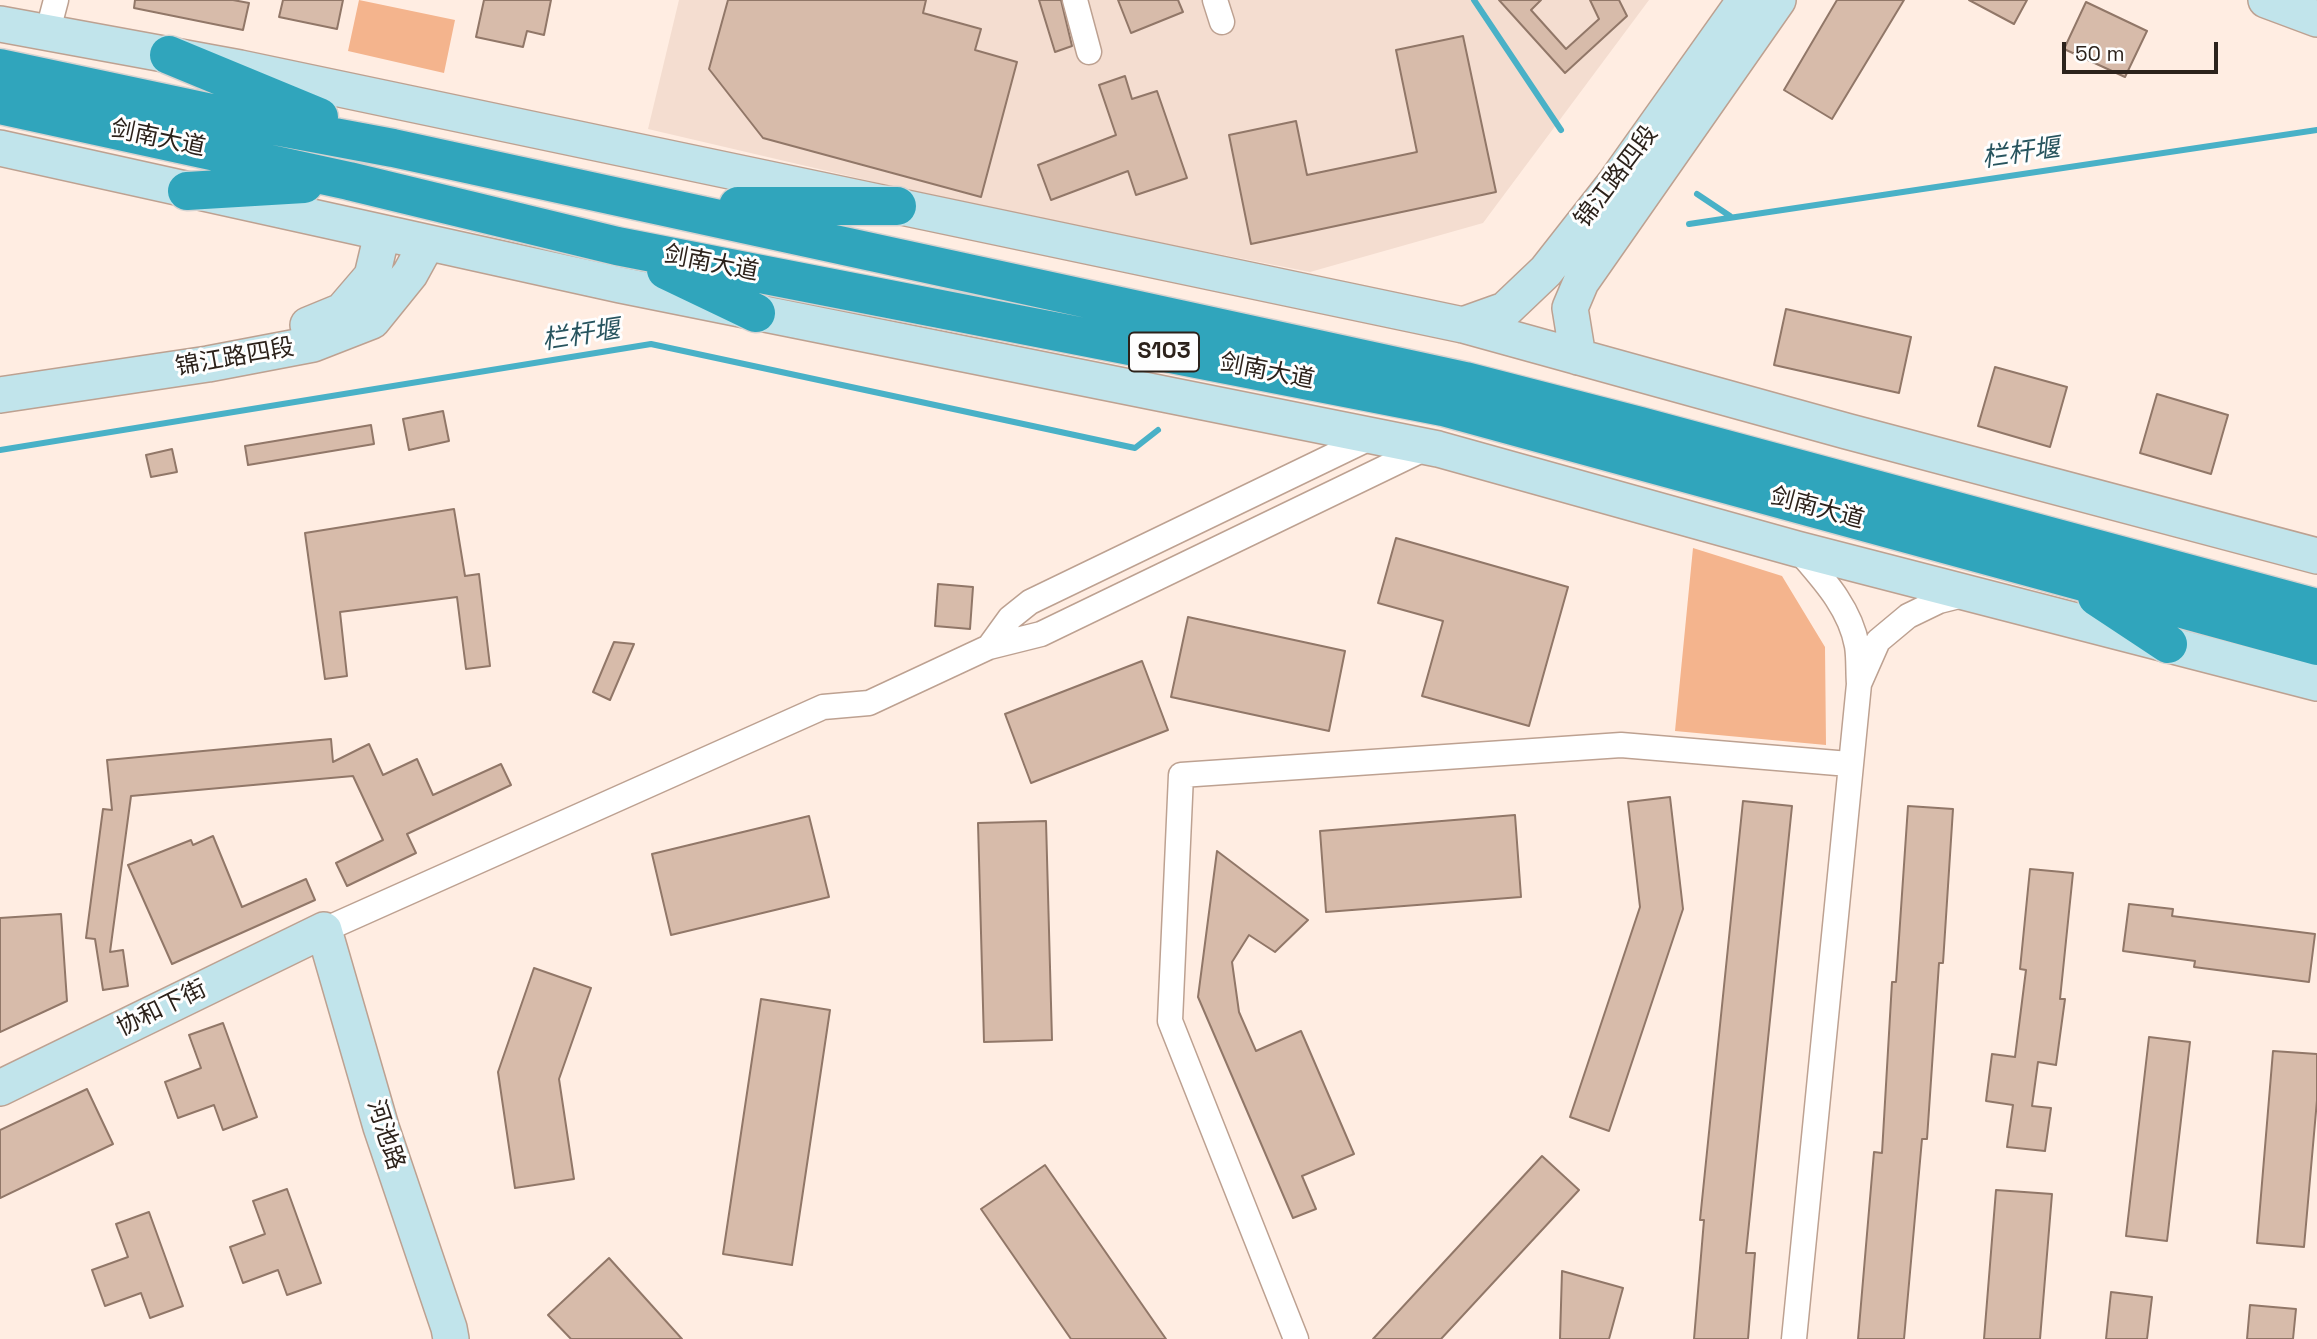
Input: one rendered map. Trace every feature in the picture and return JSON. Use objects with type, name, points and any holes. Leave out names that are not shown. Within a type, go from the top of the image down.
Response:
[{"type":"highway","points":[[169,55],[393,148]]},
{"type":"highway","name":"剑南大道","points":[[0,68],[259,123],[393,148],[1465,381],[2311,606]]},
{"type":"highway","name":"剑南大道","points":[[0,105],[349,181],[617,246],[1443,407],[2317,646]]},
{"type":"highway","points":[[187,191],[349,181]]},
{"type":"highway","points":[[662,206],[897,206]]},
{"type":"highway","points":[[617,246],[756,313]]},
{"type":"highway","points":[[2066,577],[2168,644]]},
{"type":"main road","name":"锦江路四段","points":[[1463,326],[1506,310],[1546,271],[1615,183],[1745,0]]},
{"type":"main road","name":"锦江路四段","points":[[1578,357],[1570,309],[1581,282],[1778,0]]},
{"type":"main road","points":[[2266,0],[2317,19]]},
{"type":"main road","points":[[0,24],[169,55],[1463,326],[2317,556]]},
{"type":"main road","points":[[0,148],[382,234],[756,313],[1428,447],[1797,549],[2317,683]]},
{"type":"main road","name":"锦江路四段","points":[[0,378],[298,330],[342,311],[372,276],[382,234]]},
{"type":"main road","name":"锦江路四段","points":[[0,395],[208,364],[313,344],[372,321],[410,274],[427,243]]},
{"type":"main road","name":"协和下街","points":[[0,1088],[324,930]]},
{"type":"main road","name":"河池路","points":[[324,930],[381,1127],[451,1339]]},
{"type":"street","points":[[47,34],[56,0]]},
{"type":"street","points":[[1075,0],[1089,52]]},
{"type":"street","points":[[989,647],[1010,618],[1030,601],[1374,436]]},
{"type":"street","points":[[324,930],[823,707],[869,703],[989,647],[1041,634],[1428,447]]},
{"type":"street","points":[[1794,1339],[1858,684],[1857,646],[1846,613],[1831,588],[1797,549]]},
{"type":"street","points":[[1858,684],[1878,641],[1898,624],[1938,601],[1968,594]]},
{"type":"street","points":[[1296,1339],[1170,1021],[1181,775],[1621,745],[1849,764]]},
{"type":"shaded area","points":[[359,0],[455,20],[444,73],[348,51]]},
{"type":"shaded area","points":[[679,0],[1649,0],[1483,223],[1310,272],[994,210],[648,129]]},
{"type":"shaded area","points":[[1693,548],[1782,576],[1825,647],[1826,745],[1675,731]]},
{"type":"building","points":[[135,0],[233,0],[249,3],[243,30],[134,8]]},
{"type":"building","points":[[283,0],[343,0],[337,29],[279,17]]},
{"type":"building","points":[[484,0],[551,0],[544,35],[527,31],[523,47],[476,37]]},
{"type":"building","points":[[728,0],[926,0],[923,13],[981,29],[975,50],[1017,62],[981,197],[763,138],[709,69]]},
{"type":"building","points":[[1039,0],[1061,0],[1072,46],[1055,52]]},
{"type":"building","points":[[1118,0],[1178,0],[1183,12],[1131,33]]},
{"type":"building","points":[[1499,0],[1541,0],[1531,10],[1566,49],[1599,19],[1590,0],[1619,0],[1627,16],[1565,73]]},
{"type":"building","points":[[1837,0],[1904,0],[1832,119],[1784,90]]},
{"type":"building","points":[[1969,0],[2027,0],[2014,24]]},
{"type":"building","points":[[2086,2],[2147,31],[2125,77],[2064,49]]},
{"type":"building","points":[[1463,36],[1496,192],[1251,244],[1229,135],[1296,121],[1307,175],[1417,152],[1396,50]]},
{"type":"building","points":[[1125,76],[1132,99],[1157,91],[1187,178],[1136,195],[1128,171],[1051,200],[1038,165],[1116,135],[1099,85]]},
{"type":"building","points":[[1786,309],[1911,337],[1899,393],[1774,365]]},
{"type":"building","points":[[1995,367],[2067,387],[2050,447],[1978,426]]},
{"type":"building","points":[[2157,394],[2228,415],[2211,474],[2140,453]]},
{"type":"building","points":[[443,411],[449,441],[409,450],[403,419]]},
{"type":"building","points":[[371,425],[374,444],[248,465],[245,446]]},
{"type":"building","points":[[172,449],[177,472],[151,477],[146,455]]},
{"type":"building","points":[[454,509],[465,576],[479,574],[490,666],[466,669],[457,597],[340,612],[347,676],[325,679],[305,533]]},
{"type":"building","points":[[1396,538],[1568,587],[1529,726],[1422,696],[1443,621],[1378,603]]},
{"type":"building","points":[[938,584],[973,587],[970,629],[935,626]]},
{"type":"building","points":[[1188,617],[1345,651],[1329,731],[1171,697]]},
{"type":"building","points":[[614,642],[634,644],[610,700],[593,692]]},
{"type":"building","points":[[1142,661],[1168,730],[1031,783],[1005,714]]},
{"type":"building","points":[[331,739],[333,762],[369,744],[383,775],[417,759],[433,795],[501,764],[511,785],[407,834],[416,853],[347,886],[336,863],[383,840],[353,776],[131,796],[110,952],[123,950],[128,986],[103,990],[95,939],[86,938],[103,809],[112,810],[107,760]]},
{"type":"building","points":[[1670,797],[1683,909],[1609,1131],[1570,1117],[1640,907],[1628,802]]},
{"type":"building","points":[[1743,801],[1792,806],[1746,1253],[1755,1253],[1748,1339],[1694,1339],[1704,1220],[1700,1220]]},
{"type":"building","points":[[1908,806],[1953,809],[1943,963],[1939,963],[1927,1139],[1922,1139],[1904,1339],[1858,1339],[1874,1152],[1882,1153],[1892,982],[1896,982]]},
{"type":"building","points":[[1515,815],[1521,897],[1326,912],[1320,831]]},
{"type":"building","points":[[809,816],[829,897],[671,935],[652,854]]},
{"type":"building","points":[[1046,821],[1052,1040],[984,1042],[978,823]]},
{"type":"building","points":[[213,836],[242,907],[306,879],[315,900],[172,964],[128,865],[191,840],[193,845]]},
{"type":"building","points":[[1217,851],[1308,920],[1275,952],[1249,935],[1232,962],[1239,1012],[1256,1051],[1301,1031],[1354,1154],[1302,1176],[1316,1209],[1293,1218],[1198,997]]},
{"type":"building","points":[[2030,869],[2073,873],[2060,999],[2065,999],[2056,1065],[2038,1062],[2032,1106],[2051,1108],[2045,1151],[2007,1147],[2013,1105],[1986,1101],[1992,1054],[2015,1057],[2026,970],[2020,969]]},
{"type":"building","points":[[2129,904],[2173,909],[2172,916],[2315,934],[2309,982],[2194,967],[2195,961],[2123,951]]},
{"type":"building","points":[[61,914],[67,1001],[0,1032],[0,918]]},
{"type":"building","points":[[534,968],[591,988],[559,1079],[574,1179],[515,1188],[498,1072]]},
{"type":"building","points":[[761,999],[830,1010],[792,1265],[723,1254]]},
{"type":"building","points":[[223,1023],[257,1117],[223,1130],[214,1105],[178,1118],[165,1082],[201,1068],[189,1035]]},
{"type":"building","points":[[2149,1037],[2190,1042],[2167,1241],[2126,1236]]},
{"type":"building","points":[[2273,1051],[2317,1054],[2317,1100],[2304,1247],[2257,1243]]},
{"type":"building","points":[[87,1089],[113,1144],[0,1198],[0,1130]]},
{"type":"building","points":[[1542,1156],[1579,1190],[1441,1339],[1373,1339]]},
{"type":"building","points":[[1045,1165],[1166,1339],[1071,1339],[981,1209]]},
{"type":"building","points":[[287,1189],[321,1283],[287,1295],[278,1270],[243,1283],[230,1247],[265,1234],[253,1201]]},
{"type":"building","points":[[1996,1190],[2052,1194],[2040,1339],[1984,1339]]},
{"type":"building","points":[[149,1212],[183,1306],[150,1318],[141,1293],[105,1306],[92,1270],[128,1257],[116,1224]]},
{"type":"building","points":[[609,1258],[682,1339],[571,1339],[548,1315]]},
{"type":"building","points":[[1562,1271],[1623,1288],[1609,1339],[1560,1339]]},
{"type":"building","points":[[2111,1292],[2152,1297],[2147,1339],[2106,1339]]},
{"type":"building","points":[[2250,1305],[2296,1309],[2293,1339],[2247,1339]]},
{"type":"waterway","name":"栏杆堰","points":[[1474,0],[1561,130]]},
{"type":"waterway","name":"栏杆堰","points":[[1689,224],[2317,130]]},
{"type":"waterway","name":"栏杆堰","points":[[1697,194],[1730,216]]},
{"type":"waterway","name":"栏杆堰","points":[[0,450],[651,344],[1135,448],[1158,430]]}]
